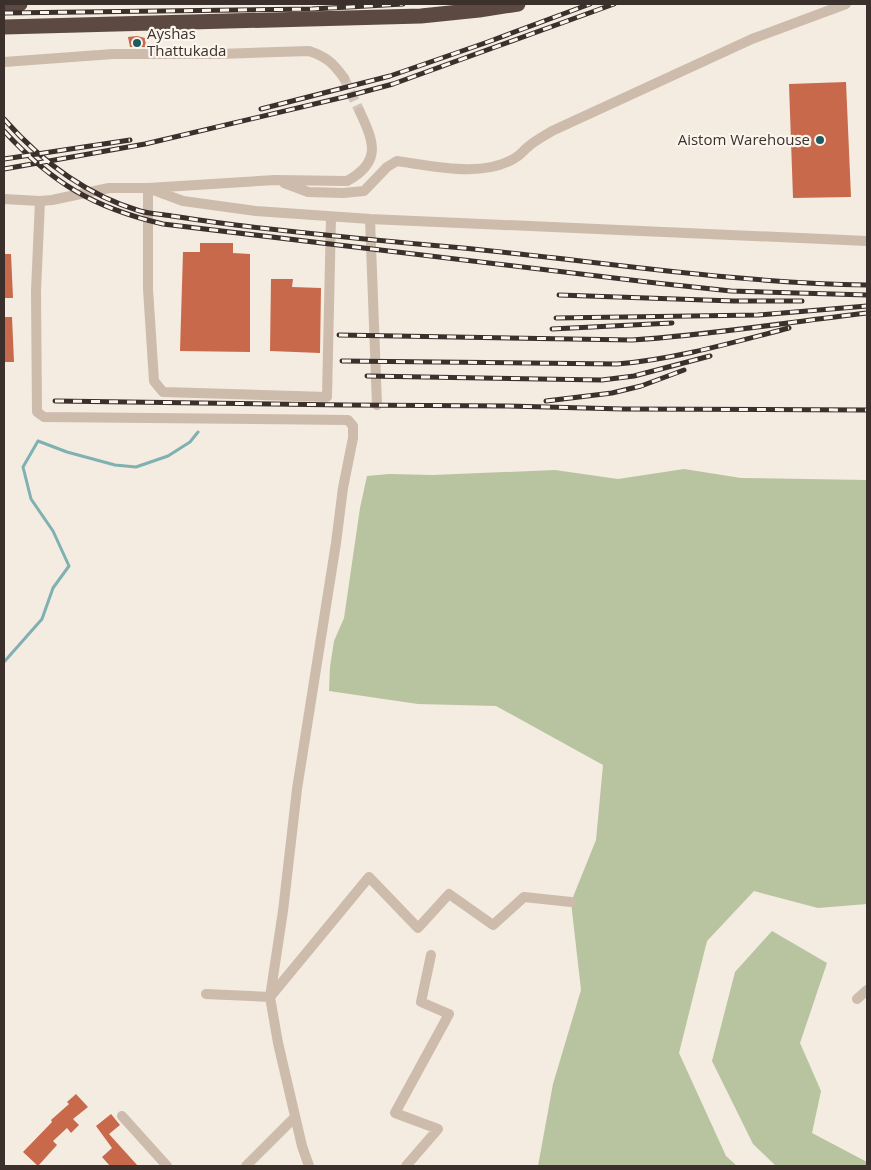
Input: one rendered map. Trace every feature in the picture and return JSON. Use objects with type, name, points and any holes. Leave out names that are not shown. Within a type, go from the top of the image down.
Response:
[{"type":"highway","points":[[4,4],[20,4]]},
{"type":"highway","points":[[4,27],[421,16],[518,4]]},
{"type":"street","points":[[275,180],[308,192],[343,194],[364,191],[387,167],[397,161],[474,169],[499,165],[517,157],[530,144],[552,132],[752,39],[846,4]]},
{"type":"street","points":[[4,62],[113,54],[218,54],[309,51],[323,56],[334,64],[344,78]]},
{"type":"street","points":[[4,199],[52,200],[109,188],[148,188],[275,180],[347,181],[365,168],[371,157],[373,146],[371,135],[360,112]]},
{"type":"street","points":[[148,188],[148,289],[154,382],[162,392],[327,397],[331,217]]},
{"type":"street","points":[[148,188],[183,201],[256,211],[331,217],[867,241]]},
{"type":"street","points":[[40,201],[36,291],[36,412],[44,417],[348,420],[353,426],[353,438],[343,488],[336,544],[297,788],[283,911],[270,998],[295,1117],[309,1166]]},
{"type":"street","points":[[370,219],[377,405]]},
{"type":"street","points":[[270,998],[369,877],[418,928],[449,894],[493,925],[524,897],[571,902]]},
{"type":"street","points":[[406,1166],[438,1129],[395,1113],[449,1014],[421,1002],[431,955]]},
{"type":"street","points":[[857,998],[867,990]]},
{"type":"street","points":[[206,994],[270,998]]},
{"type":"street","points":[[122,1116],[167,1166]]},
{"type":"street","points":[[246,1166],[295,1117]]},
{"type":"green space","points":[[684,469],[741,478],[867,480],[867,904],[818,908],[754,891],[707,941],[679,1053],[726,1156],[737,1166],[538,1166],[553,1084],[581,990],[571,902],[596,840],[603,765],[496,706],[418,704],[329,691],[334,641],[344,618],[360,508],[367,476],[555,470],[618,479]]},
{"type":"green space","points":[[772,931],[827,963],[800,1043],[821,1091],[812,1133],[867,1162],[867,1166],[776,1166],[753,1144],[712,1061],[735,972]]},
{"type":"building","name":"Ayshas Thattukada","points":[[137,36],[145,38],[146,47],[130,47],[128,37]]},
{"type":"building","name":"Aistom Warehouse","points":[[846,82],[851,197],[793,198],[789,84]]},
{"type":"building","points":[[200,243],[233,243],[233,253],[250,254],[250,352],[180,351],[183,252],[200,252]]},
{"type":"building","points":[[4,254],[11,254],[13,298],[4,298]]},
{"type":"building","points":[[271,279],[293,279],[292,287],[321,288],[320,353],[270,351]]},
{"type":"building","points":[[4,317],[12,317],[14,362],[4,362]]},
{"type":"building","points":[[76,1094],[88,1107],[73,1119],[79,1125],[71,1133],[67,1128],[53,1141],[57,1145],[38,1166],[23,1152],[52,1122],[51,1120],[69,1104],[67,1102]]},
{"type":"building","points":[[111,1114],[120,1125],[109,1134],[138,1166],[110,1166],[102,1157],[112,1148],[96,1126]]},
{"type":"waterway","points":[[4,662],[42,619],[53,588],[69,566],[53,531],[31,499],[23,467],[38,441],[67,452],[115,465],[136,467],[168,456],[190,442],[198,432]]},
{"type":"tunnel","points":[[344,78],[360,112]]},
{"type":"railway","points":[[4,13],[312,9],[403,4]]},
{"type":"railway","points":[[261,109],[390,76],[590,4]]},
{"type":"railway","points":[[4,169],[145,144],[393,84],[614,4]]},
{"type":"railway","points":[[4,119],[33,149],[66,175],[101,196],[148,213],[278,230],[514,253],[665,271],[766,280],[867,285]]},
{"type":"railway","points":[[4,131],[39,165],[76,191],[116,210],[163,224],[731,291],[867,295]]},
{"type":"railway","points":[[4,159],[130,140]]},
{"type":"railway","points":[[559,295],[734,301],[802,301]]},
{"type":"railway","points":[[556,318],[758,315],[867,306]]},
{"type":"railway","points":[[339,335],[632,340],[721,332],[867,313]]},
{"type":"railway","points":[[552,329],[672,323]]},
{"type":"railway","points":[[342,361],[617,364],[682,354],[789,328]]},
{"type":"railway","points":[[367,376],[602,380],[634,376],[710,356]]},
{"type":"railway","points":[[546,401],[612,393],[641,386],[684,370]]},
{"type":"railway","points":[[55,401],[623,409],[867,410]]},
{"type":"place","name":"Ayshas Thattukada","points":[[137,43]]},
{"type":"place","name":"Aistom Warehouse","points":[[820,140]]}]
